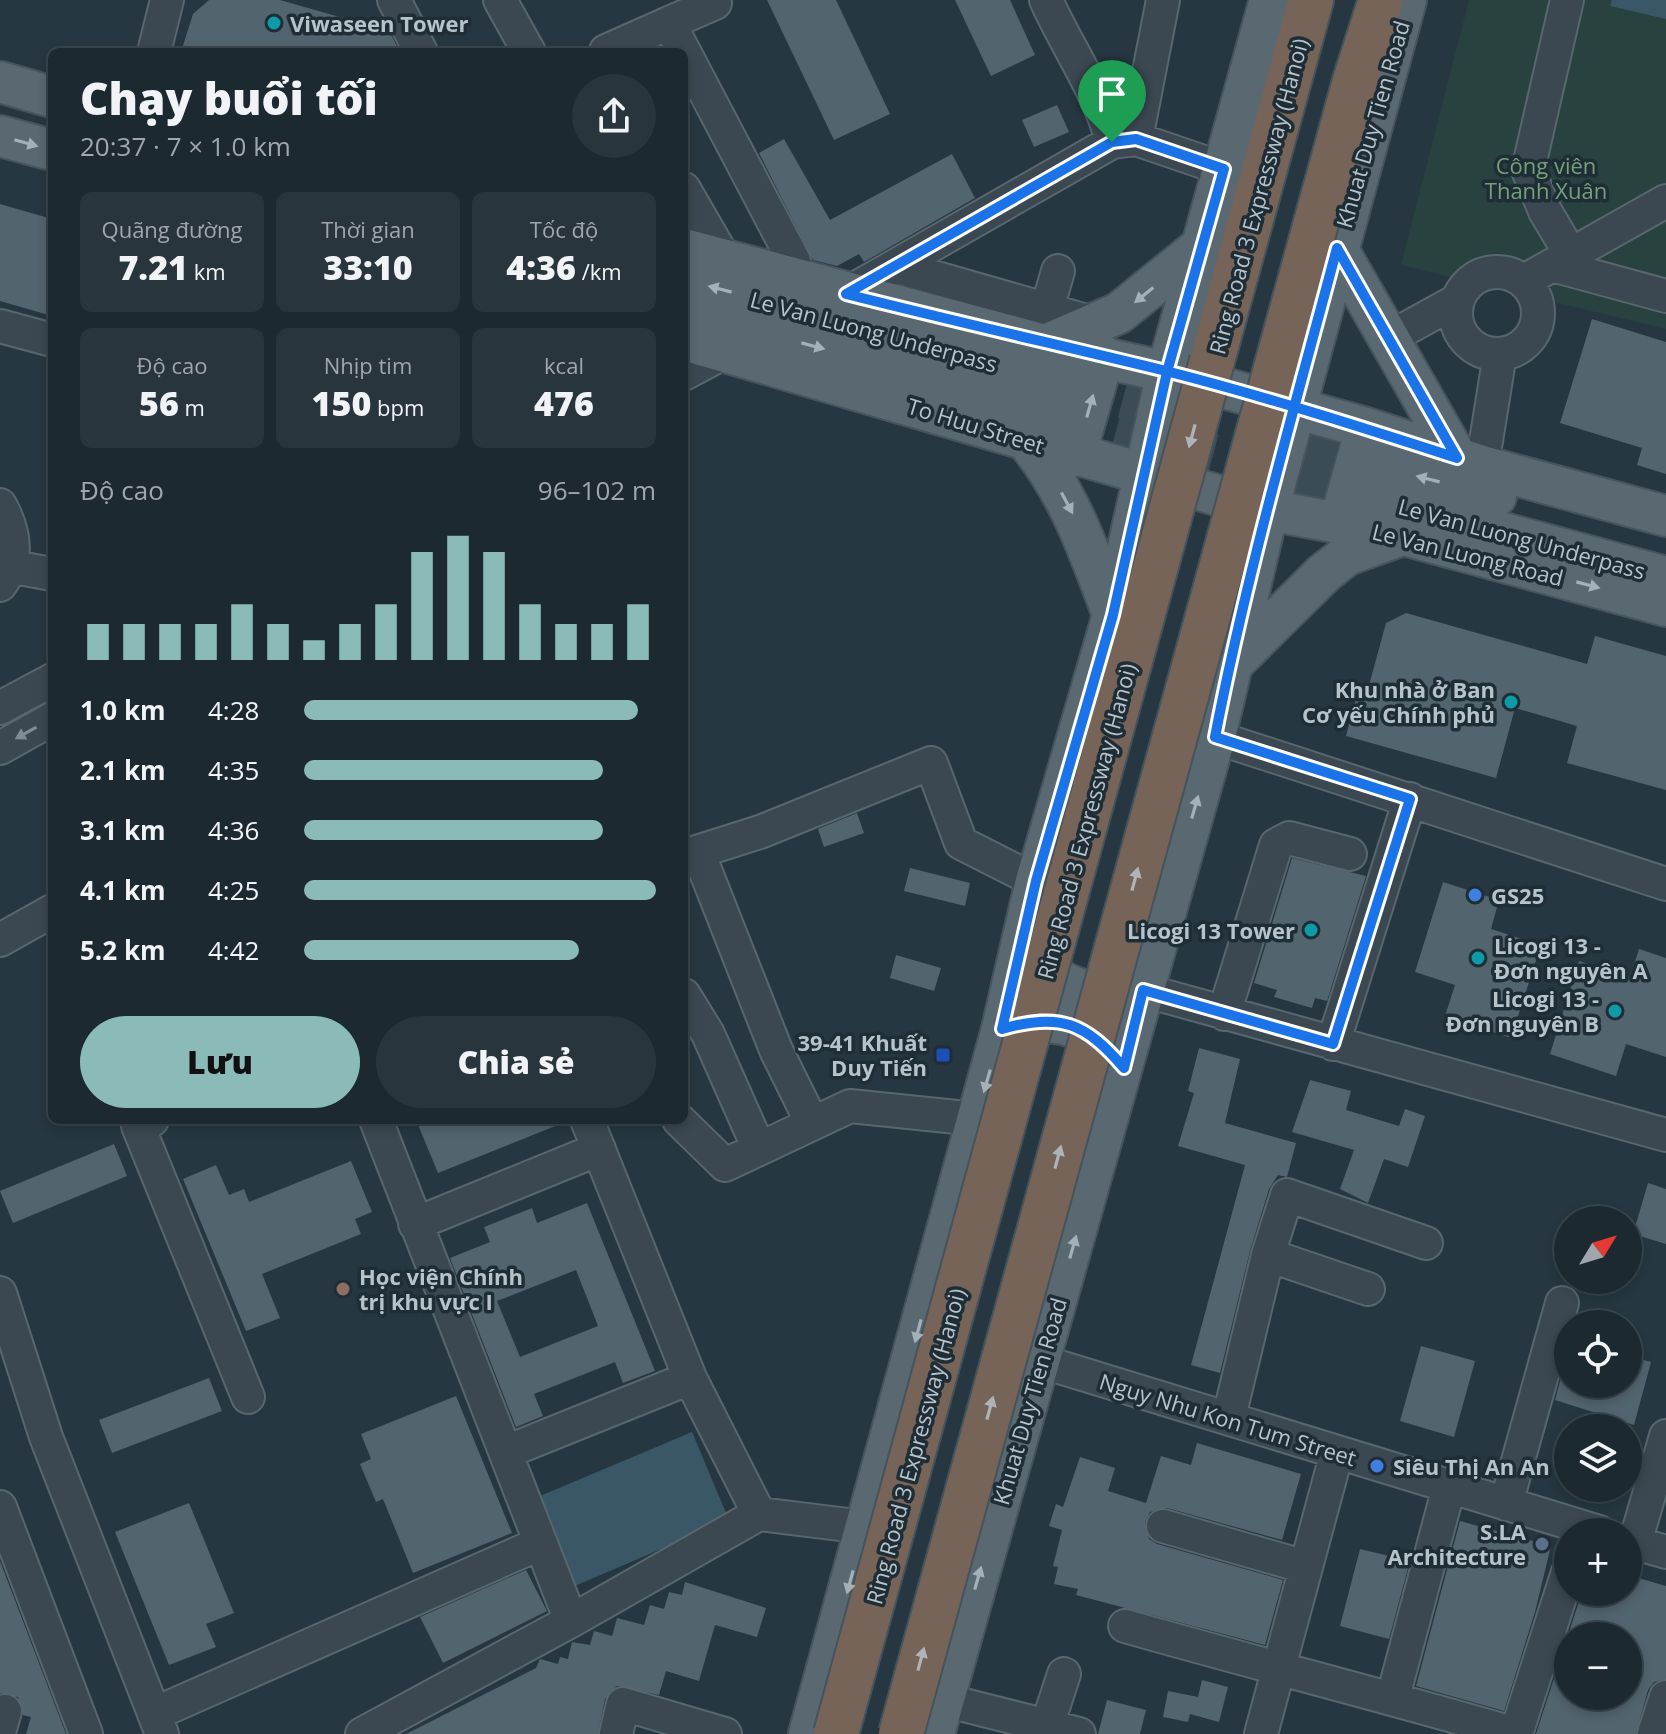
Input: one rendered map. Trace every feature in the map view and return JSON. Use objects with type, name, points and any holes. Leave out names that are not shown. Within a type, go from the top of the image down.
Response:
[{"type":"highway","points":[[1212,361],[1291,0]]},
{"type":"highway","name":"Ring Road 3 Expressway (Hanoi)","points":[[836,1734],[1311,0]]},
{"type":"highway","points":[[901,1734],[1378,0]]},
{"type":"main road","points":[[809,1734],[1002,1029],[1036,881],[1113,615],[1167,372],[1270,0]]},
{"type":"main road","name":"Khuat Duy Tien Road","points":[[939,1717],[1215,737],[1228,668],[1294,408],[1406,0]]},
{"type":"main road","points":[[0,82],[48,96]]},
{"type":"main road","points":[[0,136],[48,149]]},
{"type":"main road","points":[[1075,456],[1101,340],[1141,299],[1203,245]]},
{"type":"main road","points":[[1337,248],[1389,338],[1470,462]]},
{"type":"main road","points":[[688,250],[846,294],[1046,327],[1101,340],[1167,372],[1366,428],[1470,462],[1666,516]]},
{"type":"main road","name":"Le Van Luong Underpass","points":[[688,280],[1062,398],[688,312]]},
{"type":"main road","name":"To Huu Street","points":[[688,341],[1268,510]]},
{"type":"main road","points":[[1339,524],[1366,428]]},
{"type":"main road","points":[[1024,438],[1043,459],[1071,509],[1113,615]]},
{"type":"main road","name":"Le Van Luong Underpass","points":[[1666,542],[1382,483],[1666,577]]},
{"type":"main road","name":"Le Van Luong Road","points":[[1268,510],[1404,535],[1666,606]]},
{"type":"main road","points":[[1228,668],[1296,599],[1347,555],[1404,535]]},
{"type":"main road","points":[[1019,951],[1056,980],[1082,992],[1111,995],[1143,990]]},
{"type":"main road","points":[[1002,1029],[1028,1021],[1055,1020],[1077,1026],[1101,1041],[1124,1068]]},
{"type":"street","points":[[155,48],[167,0]]},
{"type":"street","points":[[394,0],[419,48]]},
{"type":"street","points":[[500,0],[527,48]]},
{"type":"street","points":[[1046,0],[1068,50],[1107,118],[1124,141],[1224,169]]},
{"type":"street","points":[[846,294],[1124,141],[1163,0]]},
{"type":"street","points":[[1562,260],[1528,170],[1567,0]]},
{"type":"street","points":[[615,48],[715,3]]},
{"type":"street","points":[[669,23],[682,48]]},
{"type":"street","points":[[688,59],[794,261],[798,281]]},
{"type":"street","points":[[688,196],[725,260]]},
{"type":"street","points":[[1524,281],[1666,201]]},
{"type":"street","points":[[1562,260],[1666,296]]},
{"type":"street","points":[[895,266],[1046,327],[1058,271]]},
{"type":"street","points":[[1499,271],[1524,281],[1538,305],[1534,332],[1526,343],[1500,354],[1486,352],[1465,338],[1456,313],[1458,300],[1464,288],[1485,273],[1499,271]]},
{"type":"street","points":[[1389,338],[1458,300]]},
{"type":"street","points":[[0,326],[48,339]]},
{"type":"street","points":[[688,372],[727,351]]},
{"type":"street","points":[[1470,462],[1500,354]]},
{"type":"street","points":[[0,505],[13,544],[7,576],[48,574]]},
{"type":"street","points":[[0,708],[48,682]]},
{"type":"street","points":[[0,748],[48,721]]},
{"type":"street","points":[[1215,737],[1666,884]]},
{"type":"street","points":[[812,1123],[776,1050],[691,854],[760,832],[931,763],[961,843],[1036,881]]},
{"type":"street","points":[[1333,1044],[1410,799]]},
{"type":"street","points":[[1224,1014],[1276,845],[1289,838],[1350,854]]},
{"type":"street","points":[[0,940],[48,913]]},
{"type":"street","points":[[1143,990],[1666,1135]]},
{"type":"street","points":[[688,1002],[708,1034],[759,1149]]},
{"type":"street","points":[[683,1124],[725,1165],[850,1106],[976,1119]]},
{"type":"street","points":[[143,1124],[138,1126],[248,1397]]},
{"type":"street","points":[[378,1124],[571,1621]]},
{"type":"street","points":[[415,1224],[593,1134],[690,1378],[759,1514]]},
{"type":"street","points":[[1229,1417],[1268,1255],[1287,1195],[1426,1243]]},
{"type":"street","points":[[1268,1255],[1368,1289]]},
{"type":"street","points":[[0,1293],[11,1366],[46,1437],[158,1724],[541,1543]]},
{"type":"street","points":[[1506,1504],[1562,1303]]},
{"type":"street","name":"Nguy Nhu Kon Tum Street","points":[[1040,1361],[1554,1519]]},
{"type":"street","points":[[506,1452],[690,1378]]},
{"type":"street","points":[[1640,1518],[1666,1436]]},
{"type":"street","points":[[1261,1734],[1337,1452]]},
{"type":"street","points":[[1393,1697],[1449,1487]]},
{"type":"street","points":[[0,1507],[86,1734]]},
{"type":"street","points":[[362,1734],[571,1621],[759,1514],[864,1527]]},
{"type":"street","points":[[1163,1526],[1306,1567]]},
{"type":"street","points":[[1642,1545],[1666,1552]]},
{"type":"street","points":[[1125,1626],[1279,1670],[1393,1697],[1516,1734],[1557,1606]]},
{"type":"street","points":[[1047,1726],[1064,1674]]},
{"type":"street","points":[[1654,1734],[1666,1697]]},
{"type":"street","points":[[616,1734],[623,1704],[725,1734]]},
{"type":"street","points":[[939,1717],[1047,1726],[1079,1734]]},
{"type":"green space","name":"Công viên Thanh Xuân","points":[[1469,0],[1666,0],[1666,329],[1401,265]]},
{"type":"water","points":[[1612,0],[1666,0],[1666,19],[1610,6]]},
{"type":"water","points":[[692,1432],[729,1520],[570,1588],[533,1499]]},
{"type":"building","name":"Viwaseen Tower","points":[[209,0],[280,0],[389,31],[398,48],[182,48],[193,14]]},
{"type":"building","points":[[767,0],[836,0],[890,114],[834,140]]},
{"type":"building","points":[[955,0],[1010,0],[1035,55],[991,76]]},
{"type":"building","points":[[1057,105],[1069,132],[1034,147],[1022,120]]},
{"type":"building","points":[[784,139],[830,220],[952,154],[975,198],[864,262],[859,254],[837,266],[813,260],[759,153]]},
{"type":"building","points":[[0,204],[48,218],[48,315],[0,301]]},
{"type":"building","points":[[1592,319],[1666,342],[1666,474],[1637,465],[1642,448],[1560,423]]},
{"type":"building","name":"Khu nhà ở Ban Cơ yếu Chính phủ","points":[[1406,613],[1587,664],[1595,636],[1666,656],[1666,790],[1567,763],[1577,726],[1515,708],[1496,778],[1346,736],[1356,698],[1365,700],[1386,623]]},
{"type":"building","points":[[857,813],[864,833],[824,847],[818,829]]},
{"type":"building","name":"Licogi 13 Tower","points":[[1292,858],[1366,876],[1327,1001],[1315,998],[1312,1008],[1274,997],[1277,990],[1254,983]]},
{"type":"building","points":[[910,868],[970,883],[965,906],[904,891]]},
{"type":"building","name":"Licogi 13 - Đơn nguyên A","points":[[1443,882],[1499,900],[1491,929],[1541,945],[1511,1038],[1445,1016],[1455,985],[1415,972]]},
{"type":"building","name":"Licogi 13 - Đơn nguyên B","points":[[1639,949],[1666,958],[1666,1057],[1626,1044],[1616,1076],[1550,1054],[1579,961],[1630,977]]},
{"type":"building","points":[[896,955],[941,968],[934,991],[890,978]]},
{"type":"building","points":[[1199,1048],[1240,1059],[1225,1123],[1296,1143],[1287,1177],[1278,1175],[1269,1189],[1250,1251],[1220,1373],[1191,1365],[1245,1165],[1178,1146],[1194,1093],[1188,1091]]},
{"type":"building","points":[[1310,1080],[1351,1091],[1346,1110],[1399,1126],[1405,1109],[1425,1116],[1408,1167],[1384,1159],[1368,1203],[1340,1189],[1354,1150],[1292,1132]]},
{"type":"building","points":[[418,1124],[560,1124],[438,1173]]},
{"type":"building","points":[[114,1144],[127,1176],[13,1223],[0,1191]]},
{"type":"building","points":[[351,1161],[372,1212],[355,1219],[361,1234],[262,1274],[280,1318],[246,1331],[183,1179],[216,1165],[229,1195],[244,1189],[249,1202]]},
{"type":"building","points":[[1648,1183],[1666,1189],[1666,1244],[1642,1237],[1641,1206]]},
{"type":"building","points":[[587,1203],[655,1371],[623,1383],[615,1362],[534,1394],[543,1416],[516,1427],[450,1258],[490,1242],[484,1227],[532,1208],[537,1223]],"holes":[[[576,1270],[598,1326],[520,1357],[497,1301]]]},
{"type":"building","points":[[1421,1346],[1475,1361],[1454,1437],[1400,1421]]},
{"type":"building","points":[[1642,1360],[1651,1362],[1642,1395]]},
{"type":"building","points":[[209,1378],[222,1411],[112,1453],[99,1420]]},
{"type":"building","points":[[456,1396],[512,1533],[413,1573],[383,1499],[376,1502],[360,1464],[371,1459],[361,1434]]},
{"type":"building","points":[[1641,1398],[1637,1414],[1599,1414],[1555,1400]]},
{"type":"building","points":[[1197,1443],[1301,1474],[1282,1540],[1167,1508],[1150,1512],[1145,1522],[1149,1539],[1157,1544],[1283,1580],[1265,1645],[1076,1595],[1078,1589],[1054,1584],[1058,1567],[1053,1566],[1062,1530],[1049,1526],[1056,1504],[1063,1507],[1080,1457],[1115,1468],[1108,1491],[1146,1503],[1161,1456],[1191,1465]]},
{"type":"building","points":[[189,1503],[234,1613],[206,1624],[216,1647],[169,1665],[115,1532]]},
{"type":"building","points":[[1460,1521],[1551,1546],[1535,1612],[1504,1711],[1416,1686]]},
{"type":"building","points":[[1360,1549],[1410,1561],[1389,1639],[1340,1626]]},
{"type":"building","points":[[0,1561],[66,1734],[26,1734],[31,1717],[23,1715],[18,1697],[0,1693]]},
{"type":"building","points":[[526,1570],[547,1611],[443,1663],[420,1617]]},
{"type":"building","points":[[1642,1579],[1666,1586],[1666,1679],[1654,1682],[1648,1690],[1636,1734],[1536,1734],[1554,1678],[1554,1710],[1642,1710],[1642,1622],[1572,1622],[1577,1606],[1642,1606]]},
{"type":"building","points":[[685,1582],[766,1608],[757,1637],[715,1625],[699,1681],[666,1671],[659,1695],[617,1686],[605,1699],[598,1734],[406,1734],[536,1668],[540,1659],[558,1664],[560,1657],[568,1659],[572,1642],[590,1645],[594,1631],[612,1636],[617,1618],[644,1625],[650,1605],[664,1609],[669,1592],[682,1595]]},
{"type":"building","points":[[1202,1680],[1228,1687],[1219,1722],[1190,1714],[1188,1722],[1163,1717],[1168,1691],[1198,1697]]},
{"type":"building","points":[[1107,1700],[1146,1710],[1140,1734],[1098,1734]]},
{"type":"tunnel","points":[[1065,383],[1385,468]]},
{"type":"tunnel","points":[[1059,412],[1378,499]]},
{"type":"place","name":"Viwaseen Tower","points":[[274,23]]},
{"type":"place","name":"Khu nhà ở Ban Cơ yếu Chính phủ","points":[[1511,702]]},
{"type":"place","name":"GS25","points":[[1475,895]]},
{"type":"place","name":"Licogi 13 Tower","points":[[1311,930]]},
{"type":"place","name":"Licogi 13 - Đơn nguyên A","points":[[1478,958]]},
{"type":"place","name":"Licogi 13 - Đơn nguyên B","points":[[1615,1011]]},
{"type":"place","name":"39-41 Khuất Duy Tiến","points":[[943,1055]]},
{"type":"place","name":"Học viện Chính trị khu vực I","points":[[343,1289]]},
{"type":"place","name":"Siêu Thị An An","points":[[1377,1466]]},
{"type":"place","name":"S.LA Architecture","points":[[1542,1544]]},
{"type":"route","points":[[1112,142],[846,294],[1045,345],[1167,372],[1231,390],[1294,408],[1336,420],[1366,428],[1457,458],[1337,248],[1294,408],[1228,668],[1215,737],[1410,799],[1333,1044],[1143,990],[1124,1068],[1101,1041],[1077,1026],[1055,1020],[1028,1021],[1002,1029],[1036,881],[1113,615],[1167,372],[1224,169],[1136,139],[1112,142]]}]
